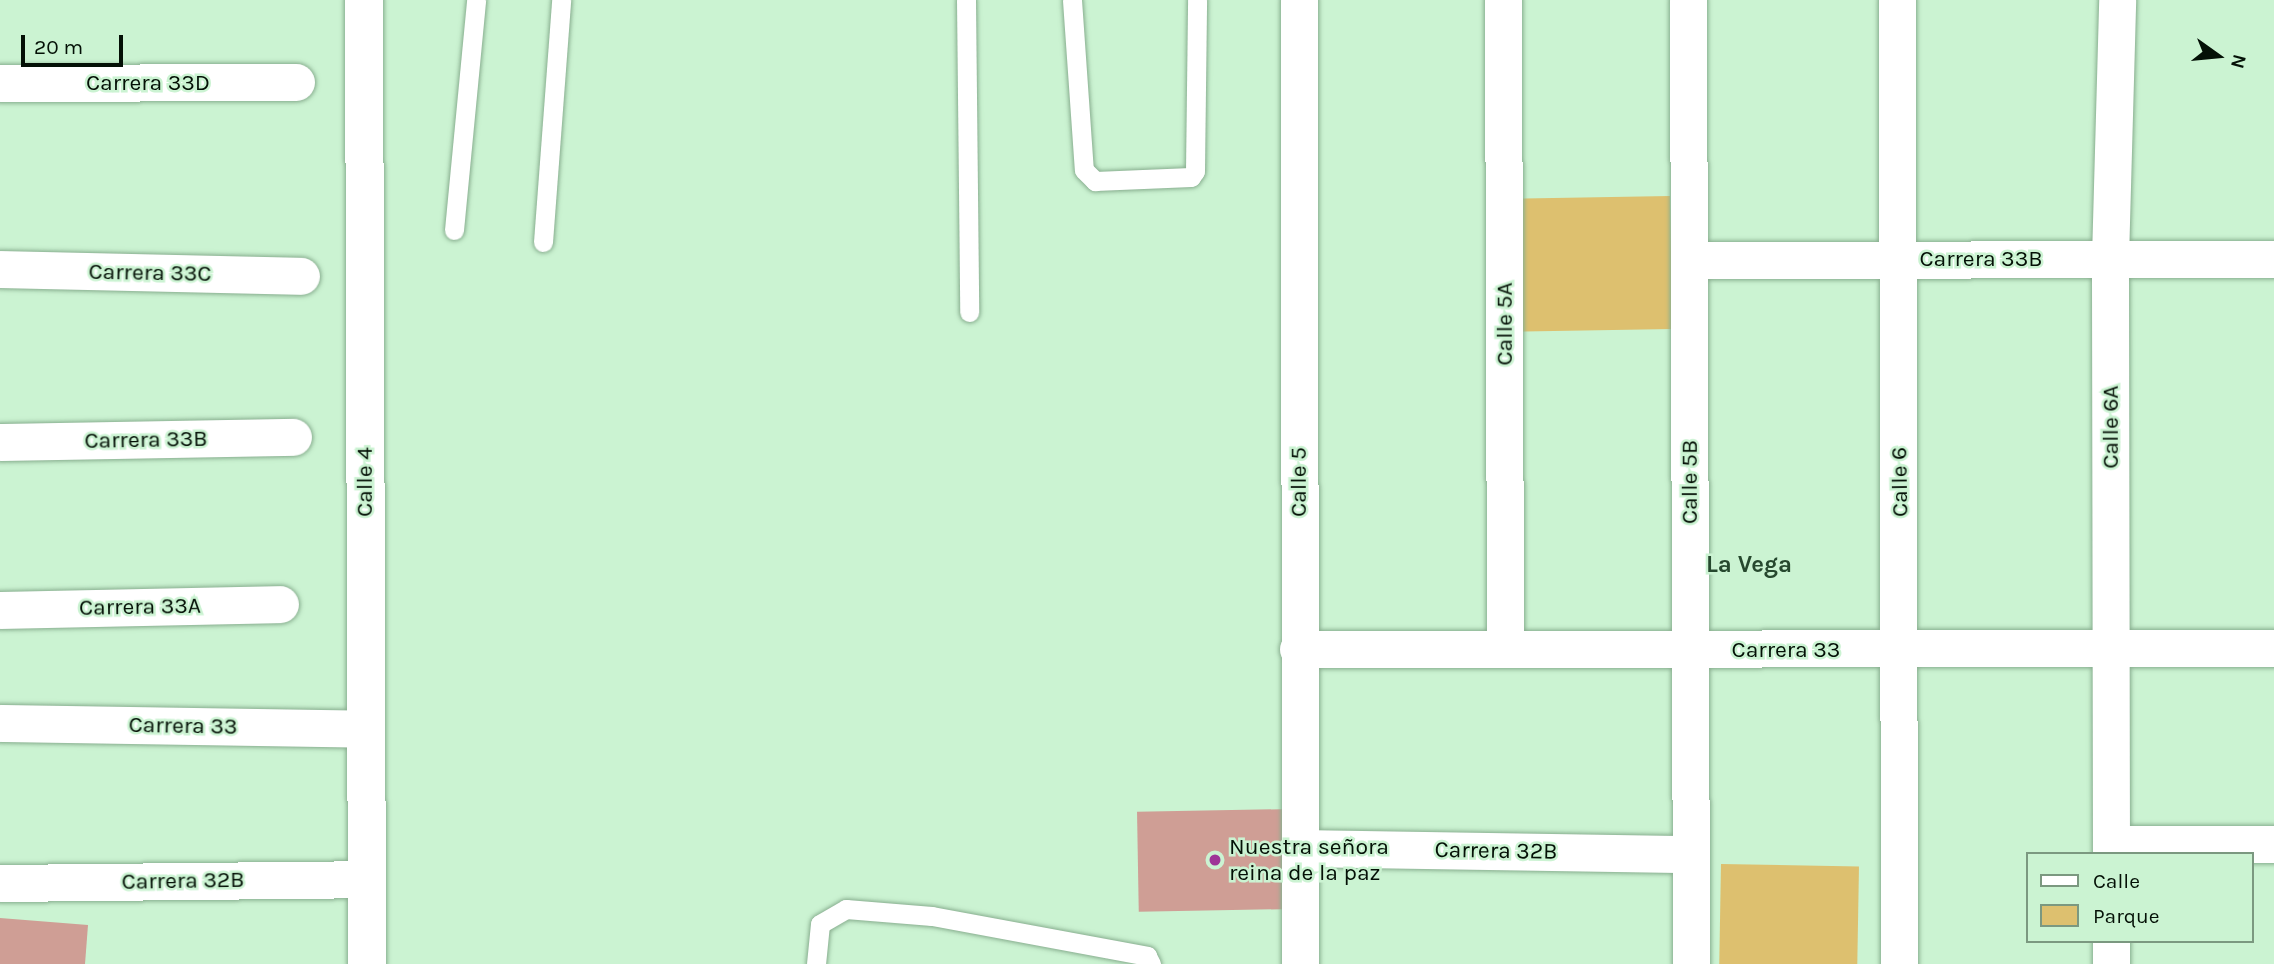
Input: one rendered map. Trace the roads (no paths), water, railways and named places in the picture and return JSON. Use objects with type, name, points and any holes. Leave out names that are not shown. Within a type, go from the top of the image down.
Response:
[{"type":"street","name":"Calle 4","points":[[364,0],[367,964]]},
{"type":"street","name":"Calle 5","points":[[1299,0],[1300,964]]},
{"type":"street","name":"Calle 5A","points":[[1503,0],[1505,649]]},
{"type":"street","name":"Calle 5B","points":[[1688,0],[1691,964]]},
{"type":"street","name":"Calle 6","points":[[1897,0],[1902,650],[1899,964]]},
{"type":"street","name":"Calle 6A","points":[[2111,849],[2110,258],[2117,0]]},
{"type":"street","name":"Carrera 33D","points":[[0,83],[296,82]]},
{"type":"street","name":"Carrera 33B","points":[[1689,260],[2274,259]]},
{"type":"street","name":"Carrera 33C","points":[[0,269],[301,276]]},
{"type":"street","name":"Carrera 33B","points":[[0,442],[293,437]]},
{"type":"street","name":"Carrera 33A","points":[[0,610],[280,604]]},
{"type":"street","name":"Carrera 33","points":[[1298,649],[2274,648]]},
{"type":"street","name":"Carrera 33","points":[[0,723],[366,729]]},
{"type":"street","points":[[2111,849],[2274,844]]},
{"type":"street","name":"Carrera 32B","points":[[1301,848],[1691,854]]},
{"type":"street","name":"Carrera 32B","points":[[0,883],[367,879]]},
{"type":"street","points":[[2111,943],[2111,964]]},
{"type":"lane","points":[[454,230],[476,0]]},
{"type":"lane","points":[[542,242],[561,0]]},
{"type":"lane","points":[[966,0],[969,312]]},
{"type":"lane","points":[[1072,0],[1084,170],[1095,181],[1191,177],[1195,171],[1197,0]]},
{"type":"lane","points":[[816,964],[820,925],[846,909],[932,916],[1147,956],[1151,964]]},
{"type":"place","name":"Nuestra señora reina de la paz","points":[[1215,860]]},
{"type":"district","name":"La Vega","points":[[1749,565]]}]
